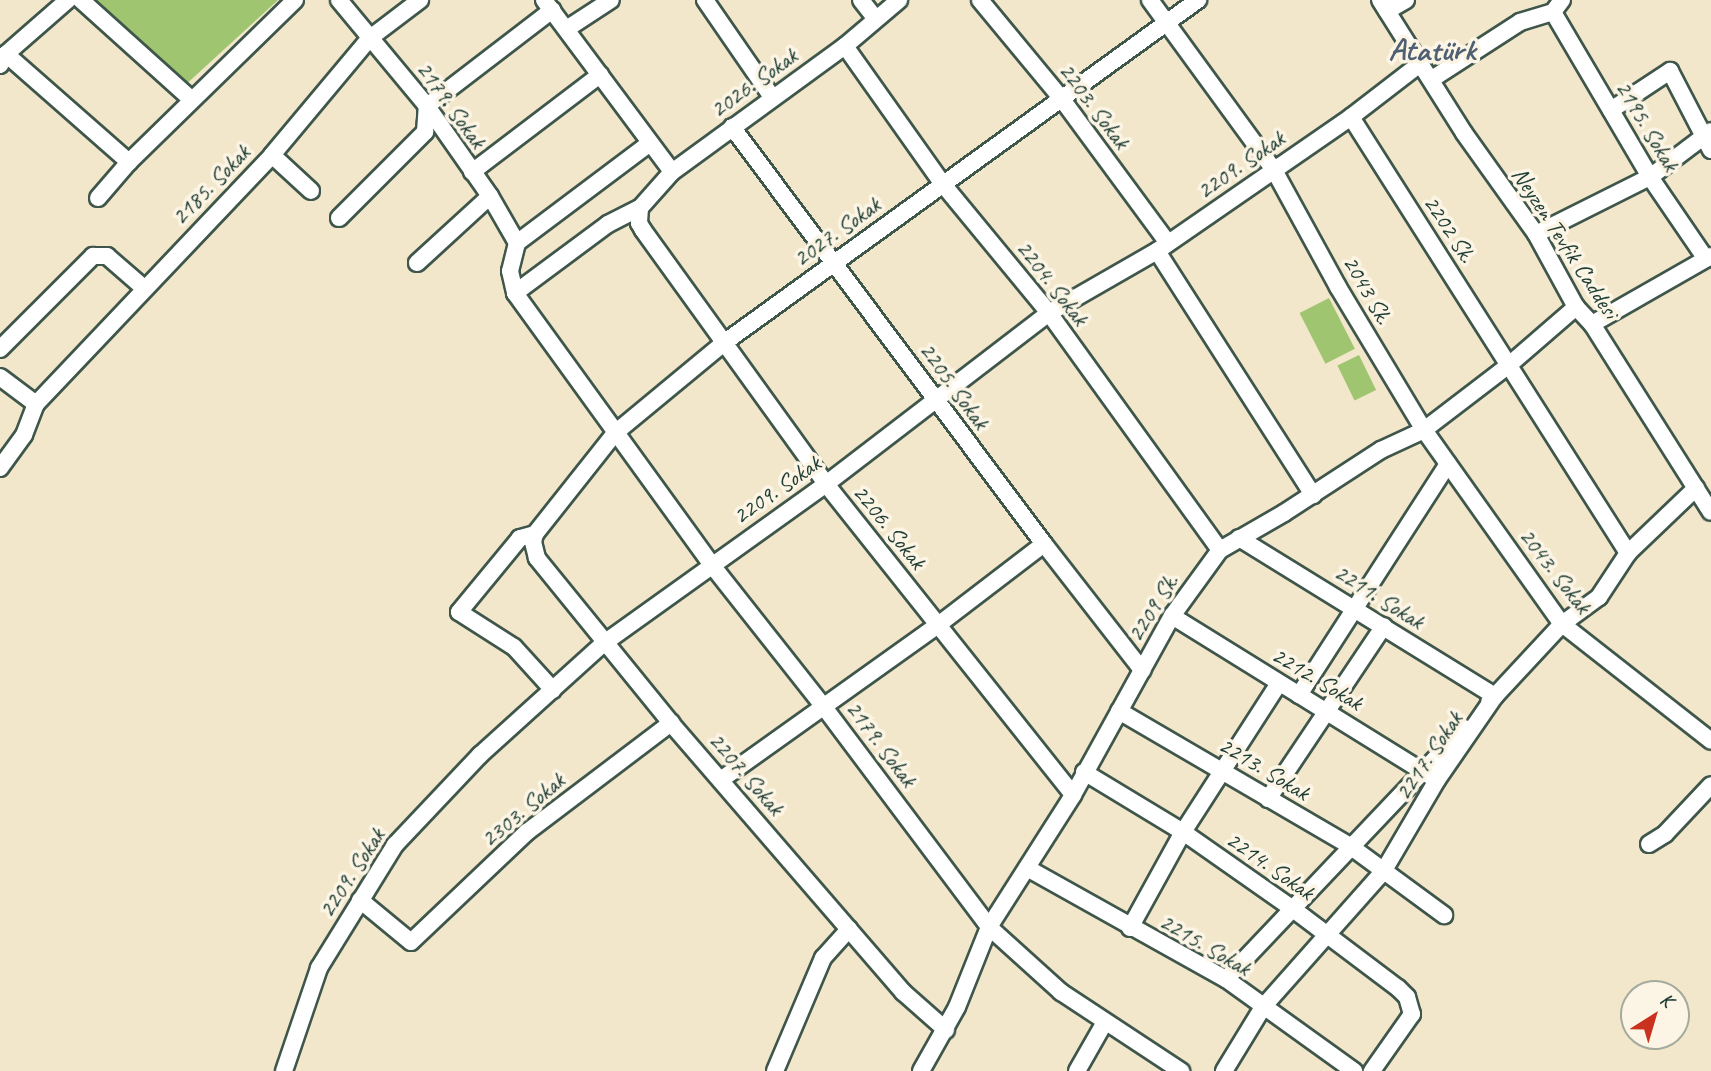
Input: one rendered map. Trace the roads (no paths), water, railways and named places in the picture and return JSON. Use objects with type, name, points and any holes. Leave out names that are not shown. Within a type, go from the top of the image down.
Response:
[{"type":"street","points":[[68,0],[3,59],[129,162]]},
{"type":"street","points":[[81,0],[192,100]]},
{"type":"street","points":[[98,198],[129,162],[295,0]]},
{"type":"street","name":"2179. Sokak","points":[[338,0],[428,106],[490,196],[516,243]]},
{"type":"street","name":"2185. Sokak","points":[[36,404],[272,155],[370,38],[421,0]]},
{"type":"street","points":[[568,28],[611,0]]},
{"type":"street","points":[[705,0],[772,97]]},
{"type":"street","points":[[861,0],[875,18]]},
{"type":"street","name":"2026. Sokak","points":[[640,208],[672,172],[845,46],[899,0]]},
{"type":"street","name":"2203. Sokak","points":[[980,0],[1061,98],[1162,247],[1312,495]]},
{"type":"street","points":[[1150,0],[1274,170]]},
{"type":"street","name":"2027. Sokak","points":[[553,690],[514,647],[459,612],[520,538],[535,534],[615,433],[725,342],[1198,0]]},
{"type":"street","points":[[1384,6],[1406,0]]},
{"type":"street","points":[[339,218],[425,132],[428,106],[548,5],[568,28],[672,172]]},
{"type":"street","name":"Neyzen Tevfik Caddesi","points":[[1384,6],[1464,133],[1536,234],[1576,307],[1592,324],[1711,512]]},
{"type":"street","points":[[1432,79],[1520,22],[1558,6]]},
{"type":"street","name":"2195. Sokak","points":[[1558,6],[1611,110],[1650,177],[1708,258]]},
{"type":"street","name":"2204. Sokak","points":[[845,46],[942,183],[1049,313],[1220,550]]},
{"type":"street","name":"2209. Sokak","points":[[285,1071],[319,968],[395,845],[480,755],[604,643],[826,484],[1049,313],[1162,247],[1351,117],[1422,63]]},
{"type":"street","points":[[1536,234],[1650,177],[1708,139],[1670,71],[1611,110]]},
{"type":"street","points":[[472,172],[600,75]]},
{"type":"street","name":"2202 Sk.","points":[[1351,117],[1628,554]]},
{"type":"street","name":"2205. Sokak","points":[[732,127],[836,261],[1044,544],[1142,670]]},
{"type":"street","points":[[640,208],[608,224],[515,293],[510,271],[516,243],[650,143]]},
{"type":"street","points":[[272,155],[312,191]]},
{"type":"street","name":"2043 Sk.","points":[[1274,170],[1338,287],[1424,430]]},
{"type":"street","points":[[417,263],[490,196]]},
{"type":"street","name":"2206. Sokak","points":[[640,208],[638,216],[642,230],[826,484],[1073,794]]},
{"type":"street","points":[[0,349],[93,256],[107,256],[144,288]]},
{"type":"street","points":[[1592,324],[1708,258]]},
{"type":"street","name":"2179. Sokak","points":[[515,293],[711,564],[824,707],[989,927],[1061,992],[1181,1071]]},
{"type":"street","name":"2209 Sk.","points":[[921,1071],[946,1030],[989,927],[1073,794],[1172,616],[1220,550],[1381,450],[1424,430],[1509,365],[1576,307]]},
{"type":"street","points":[[0,377],[36,404],[24,435],[0,468]]},
{"type":"street","name":"2043. Sokak","points":[[1424,430],[1562,624],[1711,741]]},
{"type":"street","points":[[1299,695],[1448,464]]},
{"type":"street","name":"2217. Sokak","points":[[1224,1071],[1263,1007],[1383,872],[1431,776],[1495,696],[1562,624],[1599,597],[1628,554],[1696,488]]},
{"type":"street","name":"2207. Sokak","points":[[535,534],[533,550],[537,558],[604,643],[903,992],[946,1030]]},
{"type":"street","name":"2211. Sokak","points":[[1239,538],[1495,696]]},
{"type":"street","points":[[722,779],[938,625],[1044,544]]},
{"type":"street","name":"2212. Sokak","points":[[1172,616],[1431,776]]},
{"type":"street","points":[[1268,799],[1384,626]]},
{"type":"street","points":[[1130,928],[1183,832],[1225,771],[1279,683]]},
{"type":"street","name":"2213. Sokak","points":[[1119,711],[1350,846],[1444,915]]},
{"type":"street","name":"2303. Sokak","points":[[360,900],[411,942],[527,832],[671,723]]},
{"type":"street","name":"2214. Sokak","points":[[1084,772],[1183,832],[1293,909],[1407,997],[1412,1014],[1372,1071]]},
{"type":"street","points":[[1226,979],[1350,846],[1431,776]]},
{"type":"street","points":[[1649,844],[1665,834],[1711,785]]},
{"type":"street","name":"2215. Sokak","points":[[1027,868],[1130,928],[1226,979],[1354,1071]]},
{"type":"street","points":[[775,1071],[823,958],[849,929]]},
{"type":"street","points":[[1077,1071],[1105,1022]]},
{"type":"district","name":"Atatürk","points":[[1432,50]]}]
